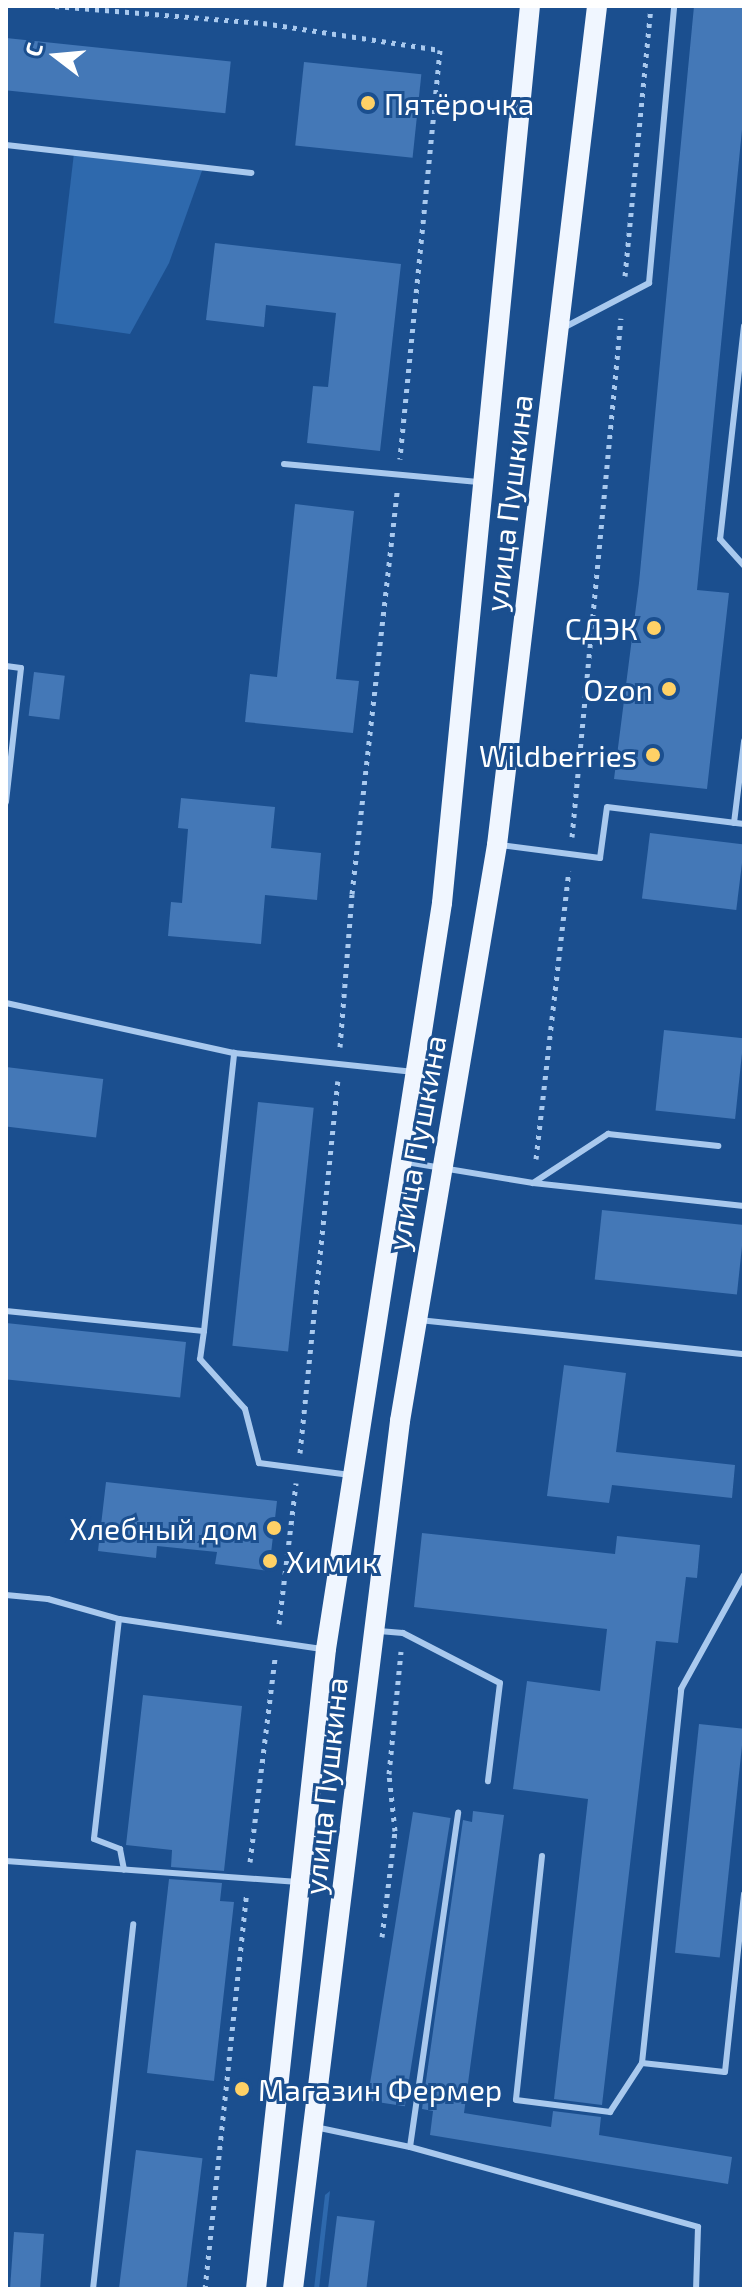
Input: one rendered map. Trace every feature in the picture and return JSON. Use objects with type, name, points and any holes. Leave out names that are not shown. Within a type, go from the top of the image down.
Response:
[{"type":"main road","name":"улица Пушкина","points":[[256,2289],[326,1649],[350,1475],[403,1162],[442,903],[486,482],[530,6]]},
{"type":"main road","name":"улица Пушкина","points":[[293,2289],[315,2127],[372,1631],[415,1319],[444,1168],[497,845],[597,6]]},
{"type":"lane","points":[[559,331],[623,292],[649,283],[674,6]]},
{"type":"lane","points":[[6,145],[251,173]]},
{"type":"lane","points":[[744,326],[720,539],[744,566]]},
{"type":"lane","points":[[284,464],[486,482]]},
{"type":"lane","points":[[6,666],[21,668],[6,802]]},
{"type":"lane","points":[[734,823],[744,741]]},
{"type":"lane","points":[[497,845],[600,858],[607,807],[744,824]]},
{"type":"lane","points":[[6,1003],[234,1053],[417,1072]]},
{"type":"lane","points":[[234,1053],[200,1359],[245,1409],[259,1463],[350,1475]]},
{"type":"lane","points":[[533,1183],[608,1134],[718,1146]]},
{"type":"lane","points":[[403,1162],[533,1183],[744,1206]]},
{"type":"lane","points":[[6,1311],[204,1331]]},
{"type":"lane","points":[[415,1319],[744,1354]]},
{"type":"lane","points":[[542,1856],[516,2100],[610,2112],[642,2063],[681,1689],[744,1575]]},
{"type":"lane","points":[[6,1595],[48,1599],[119,1619],[326,1649]]},
{"type":"lane","points":[[119,1619],[94,1839],[120,1849],[124,1870]]},
{"type":"lane","points":[[372,1631],[403,1633],[500,1683],[488,1781]]},
{"type":"lane","points":[[410,2147],[458,1812]]},
{"type":"lane","points":[[6,1861],[302,1882]]},
{"type":"lane","points":[[642,2063],[725,2072],[744,1894]]},
{"type":"lane","points":[[93,2289],[133,1924]]},
{"type":"lane","points":[[315,2127],[410,2147],[698,2227],[696,2289]]},
{"type":"path","points":[[55,6],[263,23],[440,50],[399,475],[352,894],[339,1066],[298,1469],[248,1878],[205,2289]]},
{"type":"path","points":[[533,1183],[570,855],[651,6]]},
{"type":"path","points":[[382,1937],[395,1831],[389,1774],[403,1633]]},
{"type":"shaded area","points":[[74,153],[203,168],[169,263],[130,334],[54,323]]},
{"type":"shaded area","points":[[330,2191],[319,2289],[314,2289],[325,2195]]},
{"type":"building","points":[[694,6],[744,6],[744,109],[697,590],[729,593],[707,789],[614,779],[639,583]]},
{"type":"building","points":[[6,38],[231,62],[225,113],[6,90]]},
{"type":"building","points":[[304,62],[421,74],[413,158],[295,146]]},
{"type":"building","points":[[215,243],[401,264],[380,451],[307,443],[313,386],[328,387],[336,313],[266,305],[264,327],[206,320]]},
{"type":"building","points":[[295,504],[354,511],[336,679],[359,681],[353,733],[245,722],[250,674],[277,677]]},
{"type":"building","points":[[34,672],[65,676],[59,719],[29,716]]},
{"type":"building","points":[[181,798],[275,807],[271,848],[321,853],[317,900],[265,895],[261,944],[168,936],[171,902],[182,903],[188,829],[178,828]]},
{"type":"building","points":[[650,833],[744,845],[736,910],[642,899]]},
{"type":"building","points":[[664,1030],[744,1038],[735,1119],[656,1111]]},
{"type":"building","points":[[6,1067],[103,1079],[96,1138],[6,1126]]},
{"type":"building","points":[[258,1102],[314,1108],[288,1352],[232,1346]]},
{"type":"building","points":[[602,1210],[744,1225],[737,1295],[595,1280]]},
{"type":"building","points":[[6,1323],[186,1342],[180,1398],[6,1379]]},
{"type":"building","points":[[564,1365],[626,1373],[616,1452],[735,1465],[732,1498],[612,1485],[609,1503],[547,1496]]},
{"type":"building","points":[[106,1482],[277,1501],[269,1571],[215,1564],[217,1552],[157,1546],[156,1558],[98,1551]]},
{"type":"building","points":[[422,1533],[615,1554],[617,1536],[700,1545],[697,1578],[686,1577],[678,1643],[656,1641],[602,2105],[554,2099],[588,1799],[513,1789],[527,1681],[600,1691],[607,1629],[414,1607]]},
{"type":"building","points":[[143,1695],[242,1706],[224,1871],[171,1867],[172,1850],[126,1845]]},
{"type":"building","points":[[699,1724],[744,1729],[720,1957],[675,1953]]},
{"type":"building","points":[[473,1811],[504,1815],[464,2113],[551,2127],[553,2111],[601,2117],[599,2135],[732,2157],[728,2184],[430,2135],[433,2111],[422,2109],[463,1820],[472,1822]]},
{"type":"building","points":[[413,1812],[451,1818],[405,2106],[367,2100]]},
{"type":"building","points":[[169,1879],[222,1883],[220,1901],[234,1902],[214,2081],[147,2073]]},
{"type":"building","points":[[136,2150],[203,2158],[186,2289],[119,2289]]},
{"type":"building","points":[[337,2216],[375,2221],[366,2289],[328,2289]]},
{"type":"building","points":[[14,2232],[44,2234],[40,2289],[10,2289]]},
{"type":"place","name":"Пятёрочка","points":[[368,103]]},
{"type":"place","name":"СДЭК","points":[[654,628]]},
{"type":"place","name":"Ozon","points":[[669,689]]},
{"type":"place","name":"Wildberries","points":[[653,755]]},
{"type":"place","name":"Хлебный дом","points":[[274,1528]]},
{"type":"place","name":"Химик","points":[[270,1561]]},
{"type":"place","name":"Магазин Фермер","points":[[242,2089]]}]
